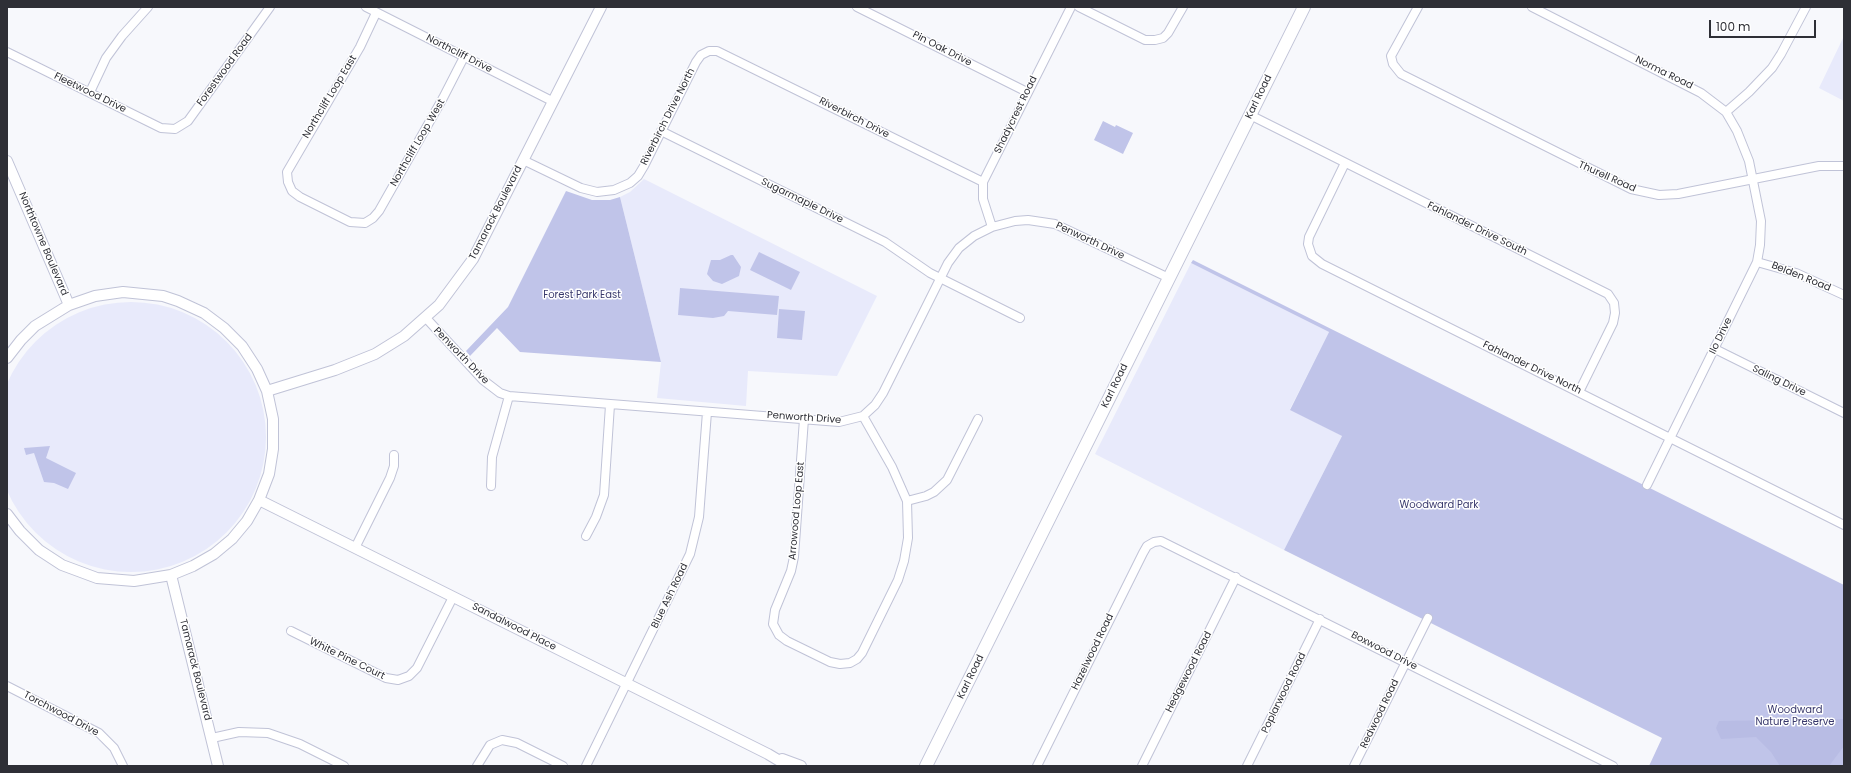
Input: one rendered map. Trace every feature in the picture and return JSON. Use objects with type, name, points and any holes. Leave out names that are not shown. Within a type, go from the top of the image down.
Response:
[{"type":"main road","name":"Karl Road","points":[[926,766],[1304,7]]},
{"type":"street","points":[[90,92],[106,58],[122,36],[148,7]]},
{"type":"street","name":"Forestwood Road","points":[[175,129],[188,121],[270,7]]},
{"type":"street","name":"Northcliff Drive","points":[[366,7],[552,102]]},
{"type":"street","name":"Tamarack Boulevard","points":[[267,392],[335,370],[366,358],[390,346],[426,318],[439,305],[473,259],[601,7]]},
{"type":"street","name":"Pin Oak Drive","points":[[857,7],[1027,92]]},
{"type":"street","name":"Shadycrest Road","points":[[992,227],[983,199],[983,182],[1071,7]]},
{"type":"street","points":[[1080,7],[1145,40],[1163,38],[1168,33],[1183,7]]},
{"type":"street","name":"Thurell Road","points":[[1418,7],[1394,48],[1391,56],[1392,64],[1401,74],[1631,189],[1659,195],[1678,194],[1820,166],[1844,166]]},
{"type":"street","name":"Norma Road","points":[[1532,7],[1684,83],[1701,93],[1726,112],[1744,145],[1753,179]]},
{"type":"street","points":[[1726,112],[1749,92],[1772,68],[1806,7]]},
{"type":"street","name":"Northcliff Loop East","points":[[365,223],[350,222],[300,197],[292,191],[288,182],[288,172],[291,163],[360,47],[376,13]]},
{"type":"street","name":"Riverbirch Drive North","points":[[523,160],[581,188],[597,192],[614,190],[630,183],[638,176],[696,62],[701,55],[717,51],[725,54]]},
{"type":"street","name":"Fleetwood Drive","points":[[7,52],[161,128],[175,129]]},
{"type":"street","name":"Riverbirch Drive","points":[[725,54],[983,182]]},
{"type":"street","name":"Northcliff Loop West","points":[[365,223],[373,218],[379,211],[443,98],[464,57]]},
{"type":"street","name":"Fahlander Drive South","points":[[1250,115],[1608,294],[1614,303],[1615,313],[1613,323],[1579,392]]},
{"type":"street","name":"Sugarmaple Drive","points":[[661,131],[885,242],[912,262],[940,278],[1020,318]]},
{"type":"street","name":"Northtowne Boulevard","points":[[7,161],[69,305]]},
{"type":"street","name":"Fahlander Drive North","points":[[1345,163],[1309,237],[1309,249],[1316,260],[1844,525]]},
{"type":"street","name":"Ilo Drive","points":[[1646,485],[1757,262],[1762,232],[1753,179]]},
{"type":"street","name":"Penworth Drive","points":[[426,318],[483,380],[500,393],[509,396],[839,422],[863,416],[875,405],[883,393],[948,263],[959,248],[974,236],[992,227],[1015,221],[1028,220],[1055,224],[1169,278]]},
{"type":"street","name":"Belden Road","points":[[1757,262],[1796,273],[1844,296]]},
{"type":"street","points":[[7,358],[21,340],[35,326],[69,305],[95,296],[123,292],[163,296],[192,306],[224,328],[242,346],[257,369],[267,392],[273,419],[273,450],[269,474],[259,500],[247,521],[232,539],[220,549],[194,566],[171,575],[134,581],[97,578],[62,565],[39,550],[20,531],[7,514]]},
{"type":"street","name":"Saling Drive","points":[[1715,349],[1844,413]]},
{"type":"street","points":[[491,486],[492,457],[509,396]]},
{"type":"street","points":[[586,536],[596,517],[604,495],[610,405]]},
{"type":"street","name":"Blue Ash Road","points":[[586,766],[684,571],[695,539],[699,517],[707,412]]},
{"type":"street","points":[[863,416],[892,467],[907,501],[926,496],[940,487],[947,480],[978,418]]},
{"type":"street","name":"Arrowood Loop East","points":[[804,419],[794,556],[789,577],[775,610],[773,624],[779,635],[787,641],[830,662],[840,664],[857,659],[862,653],[898,580],[904,561],[908,538],[907,501]]},
{"type":"street","points":[[355,548],[390,478],[394,466],[394,455]]},
{"type":"street","name":"Sandalwood Place","points":[[259,500],[768,754],[788,766]]},
{"type":"street","name":"Boxwood Drive","points":[[1154,542],[1161,541],[1168,543],[1406,662],[1598,763],[1613,766]]},
{"type":"street","name":"Hazelwood Road","points":[[1037,766],[1143,552],[1147,546],[1154,542]]},
{"type":"street","name":"Tamarack Boulevard","points":[[171,575],[218,766]]},
{"type":"street","name":"Hedgewood Road","points":[[1142,766],[1236,577]]},
{"type":"street","name":"White Pine Court","points":[[291,631],[386,678],[398,680],[409,676],[417,668],[453,597]]},
{"type":"street","name":"Redwood Road","points":[[1354,766],[1428,618]]},
{"type":"street","name":"Poplarwood Road","points":[[1247,766],[1320,619]]},
{"type":"street","name":"Torchwood Drive","points":[[7,686],[99,733],[114,748],[123,766]]},
{"type":"street","points":[[212,738],[239,732],[268,733],[300,744],[344,766]]},
{"type":"street","points":[[477,766],[490,745],[502,740],[517,743],[563,766]]},
{"type":"street","name":"Sandalwood Place","points":[[768,754],[801,766]]},
{"type":"shaded area","points":[[1844,36],[1844,101],[1819,88]]},
{"type":"shaded area","points":[[644,179],[877,296],[837,376],[748,371],[746,406],[657,398],[661,362],[620,197],[630,192]]},
{"type":"shaded area","points":[[1191,263],[1329,332],[1290,409],[1342,436],[1284,550],[1095,454]]},
{"type":"shaded area","points":[[131,302],[157,305],[183,312],[195,318],[217,333],[235,351],[250,373],[256,385],[263,411],[266,437],[263,463],[256,489],[250,501],[235,523],[217,541],[195,556],[183,562],[157,569],[131,572],[105,569],[79,562],[67,556],[45,541],[27,523],[12,501],[6,489],[-1,463],[-4,437],[-1,411],[6,385],[12,373],[27,351],[45,333],[67,318],[79,312],[105,305]]},
{"type":"shaded area","points":[[1844,719],[1844,746],[1829,766],[1780,766],[1771,752],[1756,737],[1721,739],[1716,728],[1719,721]]},
{"type":"green space","points":[[1103,121],[1133,133],[1123,154],[1094,140]]},
{"type":"green space","name":"Forest Park East","points":[[566,191],[592,200],[610,200],[620,197],[661,362],[520,352],[497,328],[470,356],[466,351],[508,307]]},
{"type":"green space","points":[[759,252],[800,272],[791,290],[750,270]]},
{"type":"green space","points":[[733,255],[741,267],[739,276],[722,284],[713,281],[707,274],[711,260],[720,260]]},
{"type":"green space","name":"Woodward Park","points":[[1193,260],[1844,585],[1844,766],[1649,766],[1662,738],[1284,550],[1342,436],[1290,410],[1329,332],[1191,263]]},
{"type":"green space","points":[[680,288],[779,296],[777,315],[728,311],[724,316],[713,318],[678,315]]},
{"type":"green space","points":[[779,309],[805,311],[802,340],[777,338]]},
{"type":"green space","points":[[50,446],[46,458],[76,473],[68,489],[54,483],[44,482],[34,453],[26,455],[24,448]]},
{"type":"park label","name":"Woodward Nature Preserve","points":[[1795,716]]}]
